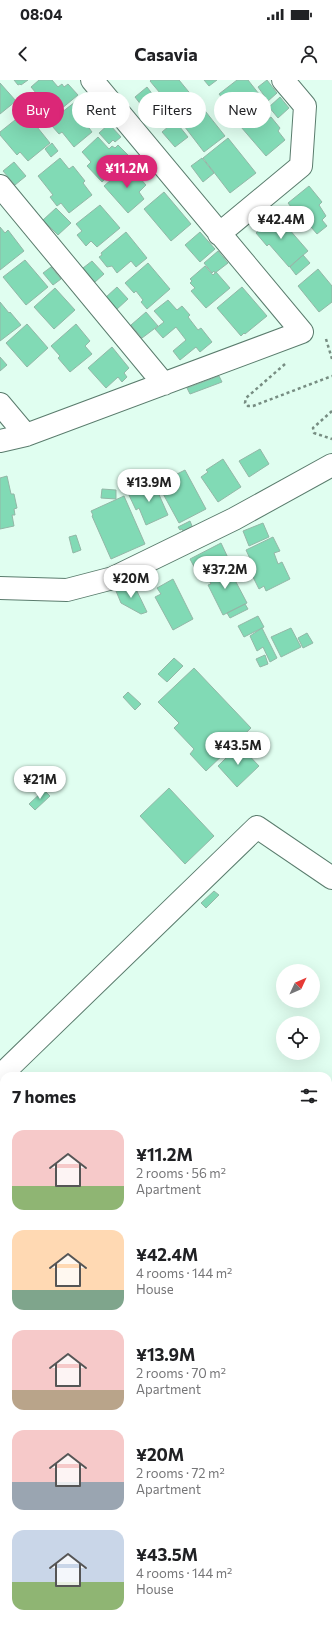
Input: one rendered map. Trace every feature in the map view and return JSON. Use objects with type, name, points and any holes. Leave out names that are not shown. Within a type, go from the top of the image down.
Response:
[{"type":"street","points":[[0,441],[26,435],[302,332],[92,80]]},
{"type":"street","points":[[219,234],[300,166],[305,106],[284,80]]},
{"type":"street","points":[[0,186],[164,384]]},
{"type":"street","points":[[0,404],[26,435]]},
{"type":"street","points":[[0,588],[67,590],[113,578],[234,519],[332,465]]},
{"type":"street","points":[[4,1072],[257,827],[332,878]]},
{"type":"path","points":[[326,339],[332,359]]},
{"type":"path","points":[[288,361],[246,398],[245,403],[248,406],[253,406],[332,376]]},
{"type":"path","points":[[332,410],[312,428],[314,433],[318,436],[332,438]]},
{"type":"building","points":[[14,80],[28,80],[21,85],[18,85]]},
{"type":"building","points":[[39,80],[52,80],[58,87],[62,84],[64,87],[68,84],[75,92],[72,92],[72,100],[64,107],[64,92],[35,92],[31,87]]},
{"type":"building","points":[[179,80],[189,92],[159,92],[150,81]]},
{"type":"building","points":[[204,80],[217,80],[209,86]]},
{"type":"building","points":[[237,80],[248,80],[257,92],[222,92]]},
{"type":"building","points":[[267,80],[277,93],[271,98],[271,92],[262,92],[258,87]]},
{"type":"building","points":[[0,83],[12,96],[12,104],[0,114]]},
{"type":"building","points":[[147,87],[151,92],[141,92]]},
{"type":"building","points":[[280,97],[289,108],[278,118],[271,109],[271,105]]},
{"type":"building","points":[[72,104],[72,128],[89,128],[92,132],[74,147],[62,132],[59,134],[54,128],[64,128],[64,111]]},
{"type":"building","points":[[206,112],[214,122],[214,128],[219,128],[225,136],[204,152],[186,128],[206,128]]},
{"type":"building","points":[[271,117],[280,128],[278,131],[285,140],[266,156],[242,128],[271,128]]},
{"type":"building","points":[[12,122],[12,128],[38,128],[50,143],[28,161],[20,152],[17,155],[0,135],[0,132]]},
{"type":"building","points":[[105,128],[113,128],[121,137],[115,142],[113,140],[109,144],[99,133]]},
{"type":"building","points":[[167,128],[181,128],[188,137],[175,147],[162,132]]},
{"type":"building","points":[[98,137],[109,149],[112,146],[115,148],[118,145],[129,156],[102,182],[87,166],[91,162],[82,152]]},
{"type":"building","points":[[228,138],[256,173],[230,193],[203,158]]},
{"type":"building","points":[[52,143],[58,151],[51,157],[45,149]]},
{"type":"building","points":[[60,158],[69,169],[73,166],[85,181],[83,183],[92,195],[69,213],[61,203],[57,206],[50,197],[53,195],[38,176]]},
{"type":"building","points":[[202,158],[214,173],[203,182],[191,166]]},
{"type":"building","points":[[14,162],[26,176],[15,185],[3,171]]},
{"type":"building","points":[[128,165],[146,185],[139,192],[144,199],[128,213],[104,186]]},
{"type":"building","points":[[309,186],[322,202],[319,205],[326,216],[322,220],[327,226],[317,234],[311,227],[308,229],[288,203]]},
{"type":"building","points":[[164,192],[191,224],[171,241],[144,209]]},
{"type":"building","points":[[100,205],[120,228],[97,247],[91,241],[86,246],[77,235],[82,231],[76,224]]},
{"type":"building","points":[[56,208],[71,223],[58,235],[43,220]]},
{"type":"building","points":[[275,213],[308,251],[289,267],[269,244],[267,246],[256,233],[258,231],[256,229]]},
{"type":"building","points":[[0,227],[5,233],[8,230],[24,251],[0,270]]},
{"type":"building","points":[[126,232],[147,258],[136,267],[131,261],[117,273],[112,266],[107,267],[99,257],[102,255],[101,253]]},
{"type":"building","points":[[200,232],[215,249],[200,262],[185,245]]},
{"type":"building","points":[[218,251],[228,263],[215,273],[214,271],[212,273],[204,263]]},
{"type":"building","points":[[303,255],[310,263],[296,275],[290,267]]},
{"type":"building","points":[[25,260],[48,287],[26,305],[3,277]]},
{"type":"building","points":[[92,261],[104,274],[95,282],[83,268]]},
{"type":"building","points":[[148,263],[170,289],[147,309],[141,302],[143,300],[136,291],[134,293],[125,283]]},
{"type":"building","points":[[205,266],[213,275],[216,272],[230,288],[206,308],[191,291],[195,288],[190,283],[192,281],[190,279]]},
{"type":"building","points":[[51,267],[61,279],[53,285],[43,273]]},
{"type":"building","points":[[318,269],[332,286],[332,302],[319,312],[298,286]]},
{"type":"building","points":[[117,287],[128,299],[116,310],[105,298]]},
{"type":"building","points":[[242,287],[267,316],[241,336],[217,308]]},
{"type":"building","points":[[55,288],[75,310],[54,329],[34,307]]},
{"type":"building","points":[[168,300],[177,310],[182,306],[190,315],[188,317],[198,330],[201,328],[212,342],[200,352],[196,347],[180,360],[173,351],[186,340],[176,327],[163,338],[155,329],[164,322],[154,311]]},
{"type":"building","points":[[0,302],[21,325],[0,341]]},
{"type":"building","points":[[146,312],[158,326],[142,338],[131,325]]},
{"type":"building","points":[[27,324],[48,348],[27,367],[6,343]]},
{"type":"building","points":[[76,324],[90,341],[85,346],[92,354],[70,372],[58,358],[60,356],[51,346]]},
{"type":"building","points":[[112,347],[129,368],[124,373],[127,377],[122,382],[118,377],[106,388],[88,368]]},
{"type":"building","points":[[0,357],[7,365],[0,371]]},
{"type":"building","points":[[219,376],[222,382],[190,394],[187,388]]},
{"type":"building","points":[[260,449],[269,464],[249,477],[239,461]]},
{"type":"building","points":[[223,459],[241,487],[218,502],[201,477],[208,472],[206,470]]},
{"type":"building","points":[[185,470],[206,509],[179,523],[155,479],[165,474],[167,479]]},
{"type":"building","points":[[7,476],[11,494],[14,494],[17,508],[14,509],[15,515],[12,515],[14,526],[0,529],[0,478]]},
{"type":"building","points":[[153,481],[168,515],[146,525],[139,508],[136,510],[128,493]]},
{"type":"building","points":[[102,489],[116,490],[116,499],[101,498]]},
{"type":"building","points":[[124,496],[145,544],[111,559],[91,511]]},
{"type":"building","points":[[190,521],[192,526],[183,531],[182,529],[180,530],[178,527]]},
{"type":"building","points":[[263,523],[269,537],[249,546],[243,531]]},
{"type":"building","points":[[76,535],[81,550],[73,553],[69,537]]},
{"type":"building","points":[[273,537],[280,551],[274,553],[278,564],[282,562],[290,579],[266,591],[264,586],[259,589],[248,567],[253,565],[246,550]]},
{"type":"building","points":[[221,543],[229,560],[199,576],[190,559]]},
{"type":"building","points":[[226,563],[247,603],[223,615],[208,585],[211,584],[206,574]]},
{"type":"building","points":[[173,579],[193,619],[173,630],[155,597],[161,594],[157,588]]},
{"type":"building","points":[[133,583],[147,612],[141,614],[121,603],[116,591]]},
{"type":"building","points":[[245,604],[248,609],[230,618],[227,613]]},
{"type":"building","points":[[258,616],[264,627],[244,637],[238,626]]},
{"type":"building","points":[[262,628],[277,658],[270,662],[263,647],[257,651],[250,636]]},
{"type":"building","points":[[291,628],[301,647],[281,657],[271,637]]},
{"type":"building","points":[[307,633],[313,643],[303,648],[298,638]]},
{"type":"building","points":[[265,655],[268,664],[260,667],[256,659]]},
{"type":"building","points":[[174,658],[183,666],[167,682],[158,674]]},
{"type":"building","points":[[194,668],[251,728],[206,771],[190,754],[194,749],[174,728],[179,723],[158,702]]},
{"type":"building","points":[[128,692],[141,704],[135,710],[123,697]]},
{"type":"building","points":[[239,745],[259,766],[237,787],[218,766]]},
{"type":"building","points":[[169,788],[214,836],[185,864],[140,816]]},
{"type":"building","points":[[44,790],[50,796],[35,810],[29,804]]},
{"type":"building","points":[[214,891],[219,895],[206,908],[201,903]]}]
